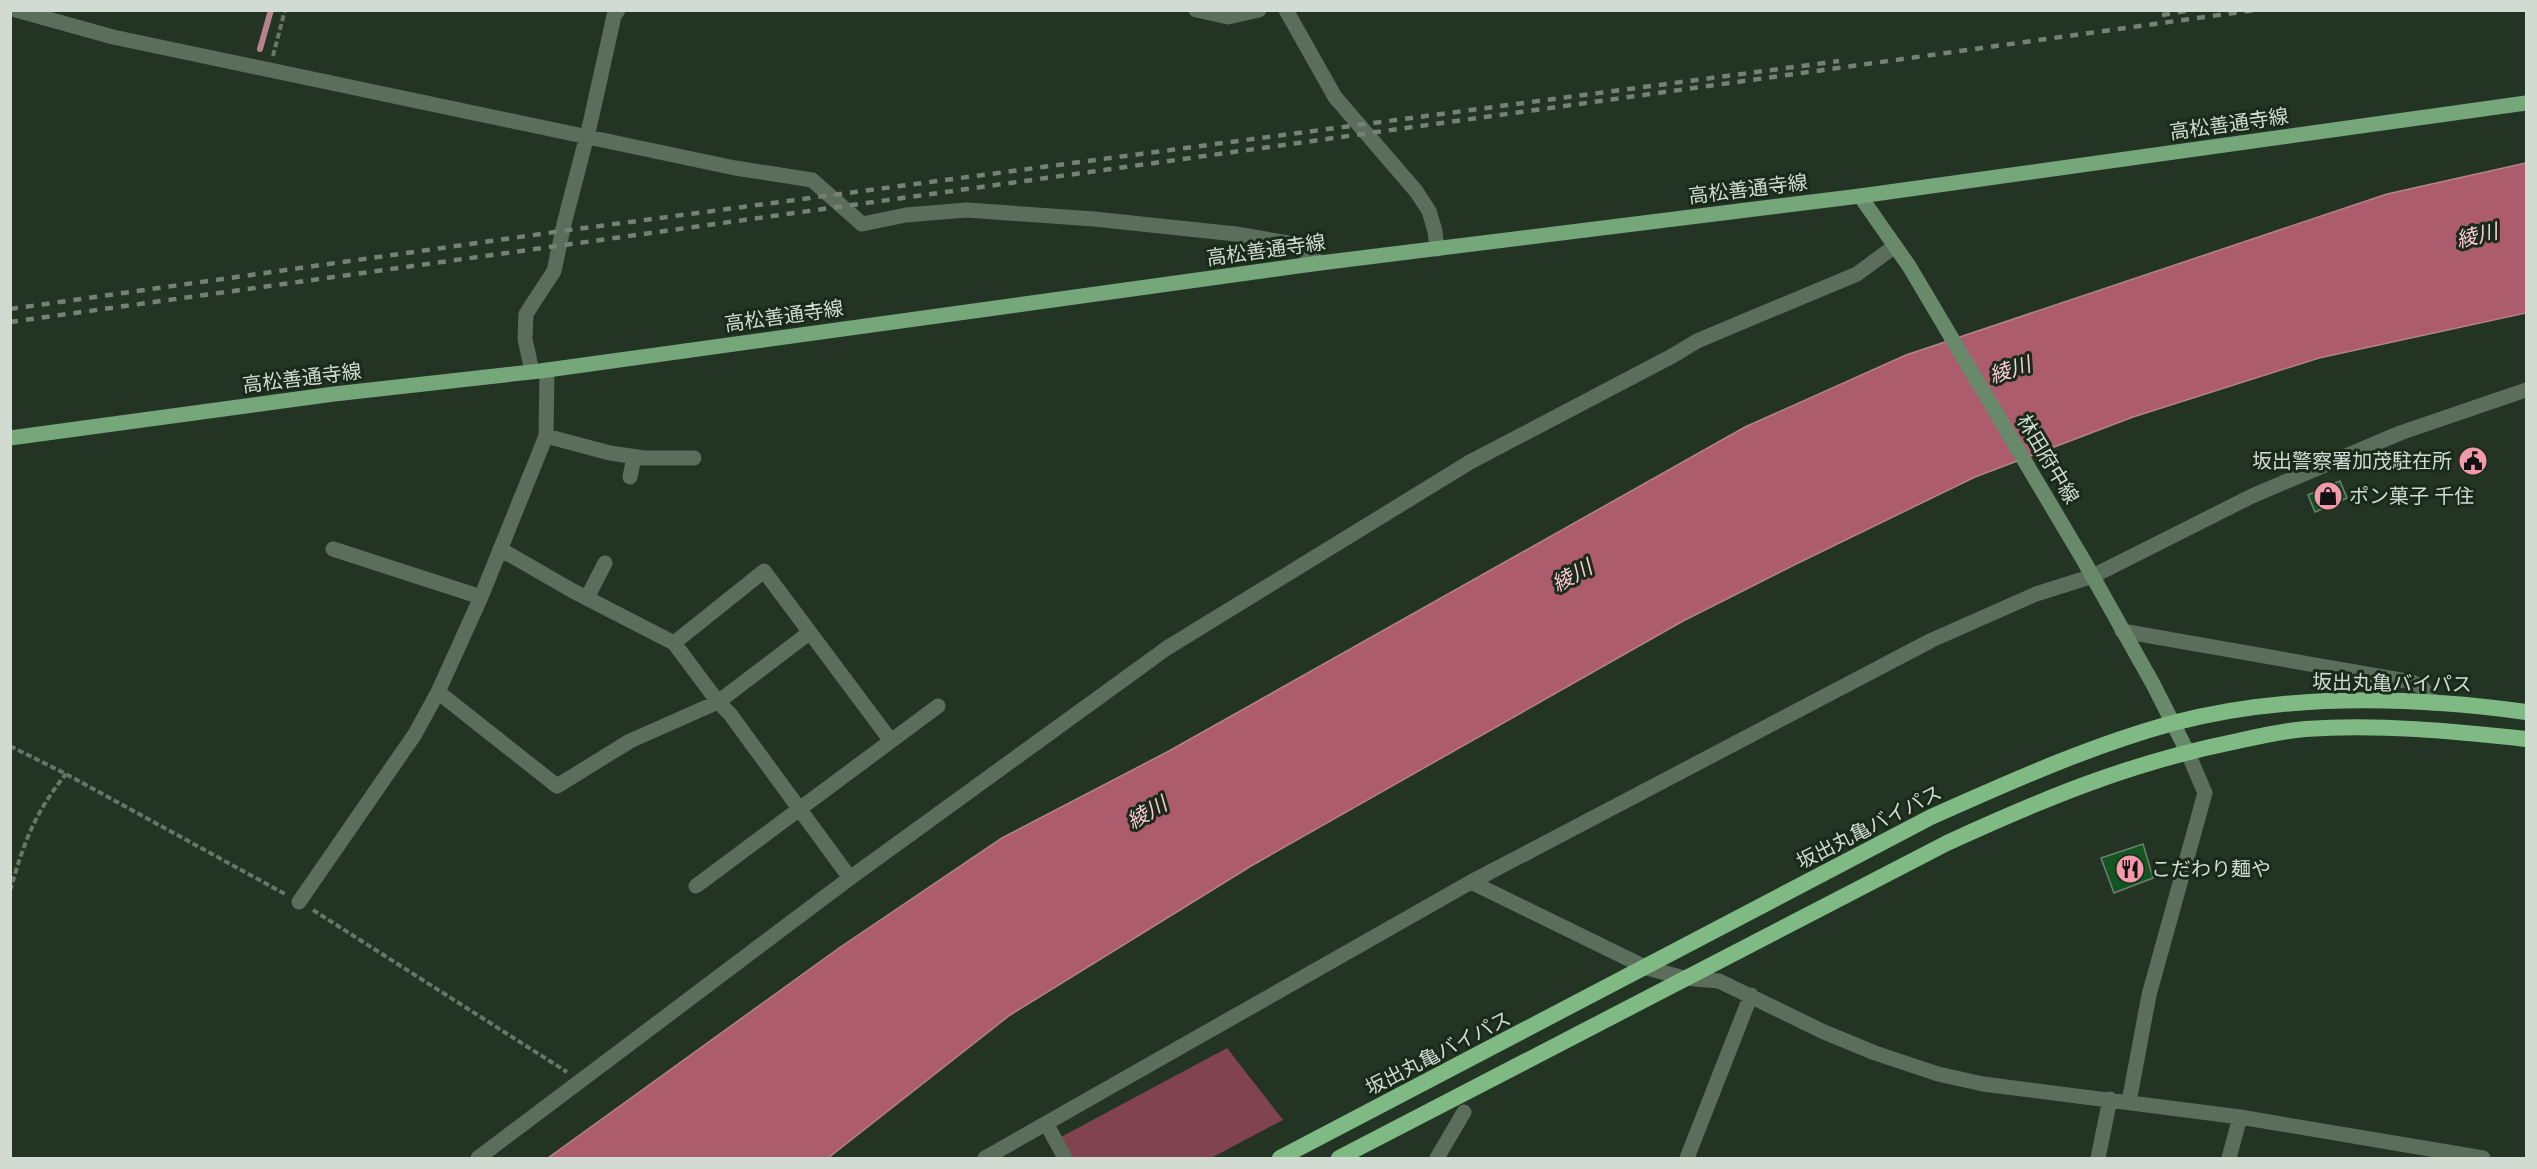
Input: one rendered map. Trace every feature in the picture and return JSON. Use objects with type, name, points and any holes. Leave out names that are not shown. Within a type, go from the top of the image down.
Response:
[{"type":"highway","name":"坂出丸亀バイパス","points":[[1280,1158],[1647,968],[1931,817],[2053,764],[2174,723],[2226,712],[2322,699],[2476,705],[2526,712]]},
{"type":"highway","points":[[1339,1158],[1947,843],[2040,801],[2128,769],[2187,751],[2302,729],[2380,726],[2526,739]]},
{"type":"main road","name":"高松善通寺線","points":[[10,438],[334,394],[540,370],[1320,264],[1860,196],[2526,103]]},
{"type":"main road","name":"林田府中線","points":[[1860,196],[1909,266],[2084,561],[2174,723],[2187,751]]},
{"type":"street","points":[[16,10],[114,37],[735,168],[812,180],[862,224],[906,215],[967,210],[1094,219],[1236,234],[1294,244],[1320,264]]},
{"type":"street","points":[[299,902],[416,734],[438,692],[481,597],[546,436],[540,370],[525,339],[526,314],[554,271],[614,16],[618,10]]},
{"type":"street","points":[[1197,10],[1228,17],[1259,10]]},
{"type":"street","points":[[1286,10],[1335,97],[1416,191],[1429,211],[1436,231],[1437,249]]},
{"type":"street","points":[[478,1158],[850,878],[1167,648],[1470,462],[1697,341],[1857,274],[1895,246]]},
{"type":"street","points":[[986,1158],[1471,882],[1932,640],[2036,594],[2092,576],[2252,496],[2400,433],[2526,390]]},
{"type":"street","points":[[546,436],[634,457],[693,458]]},
{"type":"street","points":[[630,477],[634,457]]},
{"type":"street","points":[[333,549],[481,597]]},
{"type":"street","points":[[500,549],[674,643],[718,702],[730,714],[850,878]]},
{"type":"street","points":[[587,598],[605,563]]},
{"type":"street","points":[[674,643],[764,571],[891,741]]},
{"type":"street","points":[[2122,631],[2412,682],[2422,687],[2434,703]]},
{"type":"street","points":[[438,692],[557,786],[630,741],[718,702],[809,633]]},
{"type":"street","points":[[696,886],[938,706]]},
{"type":"street","points":[[2129,1102],[2149,995],[2205,793],[2187,751]]},
{"type":"street","points":[[1471,882],[1647,968],[1684,978],[1719,981],[1854,1044],[1938,1074],[1983,1084],[2240,1117],[2483,1158]]},
{"type":"street","points":[[1687,1158],[1751,995]]},
{"type":"street","points":[[2098,1158],[2110,1099]]},
{"type":"street","points":[[1437,1158],[1464,1112]]},
{"type":"street","points":[[2229,1158],[2240,1117]]},
{"type":"street","points":[[1046,1124],[1065,1158]]},
{"type":"path","points":[[270,69],[285,10]]},
{"type":"path","points":[[10,746],[66,774],[299,902],[581,1080]]},
{"type":"path","points":[[10,891],[27,837],[44,801],[66,774]]},
{"type":"shaded area","points":[[1227,1048],[1283,1120],[1211,1158],[1072,1158],[1061,1137]]},
{"type":"water","name":"綾川","points":[[2526,163],[2526,313],[2319,358],[2133,417],[1975,477],[1792,566],[1683,621],[1251,866],[1010,1015],[828,1158],[548,1158],[839,948],[1002,838],[1169,751],[1745,427],[1906,355],[2387,194]]},
{"type":"building","name":"ポン菓子 千住","points":[[2340,481],[2347,498],[2315,512],[2308,495]]},
{"type":"building","points":[[2143,844],[2153,878],[2114,893],[2101,858]]},
{"type":"waterway","points":[[260,49],[271,10]]},
{"type":"railway","points":[[2162,15],[2192,10]]},
{"type":"railway","points":[[10,322],[2255,10]]},
{"type":"railway","points":[[10,309],[562,231],[1839,61]]},
{"type":"place","name":"坂出警察署加茂駐在所","points":[[2473,461]]},
{"type":"place","name":"ポン菓子 千住","points":[[2328,496]]},
{"type":"place","name":"こだわり麺や","points":[[2130,869]]}]
